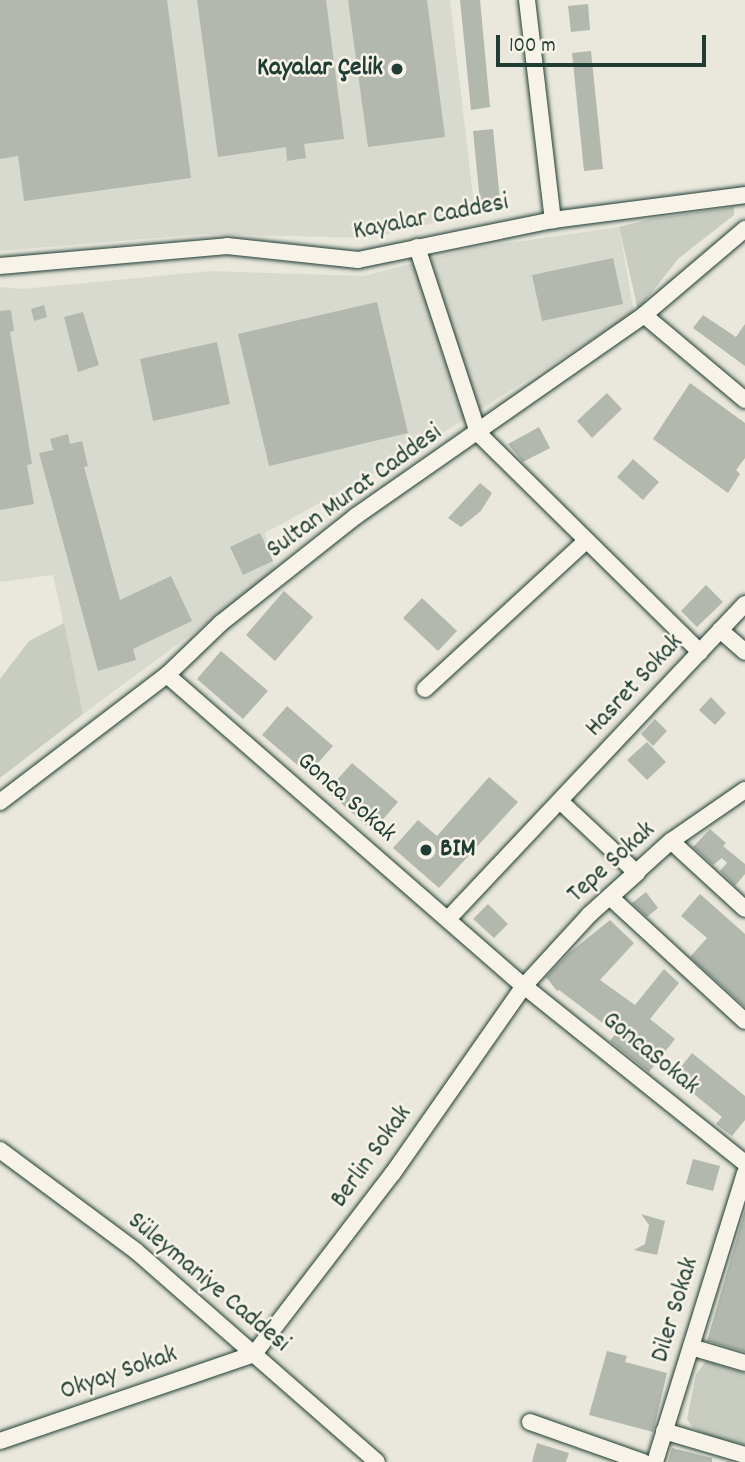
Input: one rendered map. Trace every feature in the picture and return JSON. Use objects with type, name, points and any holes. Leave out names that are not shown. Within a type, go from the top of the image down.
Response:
[{"type":"street","points":[[527,0],[553,220]]},
{"type":"street","name":"Kayalar Caddesi","points":[[0,266],[227,246],[358,260],[553,220],[745,195]]},
{"type":"street","name":"Sultan Murat Caddesi","points":[[0,802],[167,675],[221,623],[356,516],[644,316],[745,229]]},
{"type":"street","points":[[417,247],[478,433],[700,652]]},
{"type":"street","points":[[644,316],[745,400]]},
{"type":"street","points":[[425,689],[586,541]]},
{"type":"street","name":"Hasret Sokak","points":[[448,919],[745,604]]},
{"type":"street","points":[[720,630],[745,652]]},
{"type":"street","name":"Gonca Sokak","points":[[167,675],[524,986]]},
{"type":"street","name":"Tepe Sokak","points":[[524,986],[589,915],[671,841],[745,790]]},
{"type":"street","points":[[561,802],[636,873],[610,897],[745,1021]]},
{"type":"street","points":[[671,841],[745,909]]},
{"type":"street","name":"GoncaSokak","points":[[524,986],[745,1163]]},
{"type":"street","name":"Berlin Sokak","points":[[254,1354],[393,1173],[524,986]]},
{"type":"street","name":"Süleymaniye Caddesi","points":[[0,1150],[136,1251],[377,1462]]},
{"type":"street","name":"Diler Sokak","points":[[654,1462],[745,1173]]},
{"type":"street","points":[[691,1347],[745,1363]]},
{"type":"street","name":"Okyay Sokak","points":[[0,1441],[254,1354]]},
{"type":"street","points":[[530,1422],[643,1462]]},
{"type":"street","points":[[664,1431],[745,1455]]},
{"type":"shaded area","points":[[0,0],[450,0],[475,213],[372,238],[204,234],[0,251]]},
{"type":"shaded area","points":[[734,207],[734,215],[678,259],[638,310],[619,227],[650,219]]},
{"type":"shaded area","points":[[619,227],[634,313],[404,457],[265,533],[276,572],[83,714],[53,575],[0,582],[0,287],[22,289],[211,271],[364,276],[473,248]]},
{"type":"shaded area","points":[[64,623],[83,714],[0,778],[0,679],[29,641]]},
{"type":"shaded area","points":[[706,1361],[745,1373],[745,1445],[707,1435],[693,1428],[687,1419],[696,1375]]},
{"type":"building","points":[[0,0],[167,0],[191,178],[24,201],[18,156],[0,159]]},
{"type":"building","points":[[197,0],[326,0],[344,139],[304,144],[306,158],[287,161],[286,147],[218,157]]},
{"type":"building","name":"Kayalar Çelik","points":[[348,0],[427,0],[445,137],[368,147]]},
{"type":"building","points":[[460,0],[480,0],[490,107],[471,110]]},
{"type":"building","points":[[588,4],[590,30],[571,32],[568,6]]},
{"type":"building","points":[[591,51],[603,169],[584,171],[572,53]]},
{"type":"building","points":[[493,129],[500,200],[480,202],[473,131]]},
{"type":"building","points":[[613,258],[623,304],[542,321],[532,275]]},
{"type":"building","points":[[377,302],[408,433],[269,466],[238,334]]},
{"type":"building","points":[[44,305],[47,317],[34,321],[31,309]]},
{"type":"building","points":[[11,310],[14,331],[10,332],[32,464],[27,465],[34,504],[0,510],[0,311]]},
{"type":"building","points":[[83,312],[99,365],[78,372],[64,317]]},
{"type":"building","points":[[703,315],[736,337],[745,324],[745,366],[693,328]]},
{"type":"building","points":[[217,342],[230,404],[153,421],[140,359]]},
{"type":"building","points":[[690,383],[745,423],[745,458],[736,470],[740,474],[728,493],[653,439]]},
{"type":"building","points":[[607,393],[622,409],[592,438],[577,421]]},
{"type":"building","points":[[539,427],[550,448],[523,462],[508,444]]},
{"type":"building","points":[[68,434],[70,444],[82,441],[88,466],[84,467],[120,600],[171,576],[192,621],[133,649],[136,660],[98,671],[39,453],[53,450],[50,439]]},
{"type":"building","points":[[633,459],[659,482],[643,500],[617,477]]},
{"type":"building","points":[[480,483],[492,493],[481,511],[461,527],[448,518]]},
{"type":"building","points":[[260,533],[273,561],[243,575],[230,547]]},
{"type":"building","points":[[706,585],[723,602],[697,627],[681,611]]},
{"type":"building","points":[[284,591],[313,617],[275,661],[246,635]]},
{"type":"building","points":[[422,598],[457,631],[438,651],[403,618]]},
{"type":"building","points":[[221,651],[268,691],[243,719],[197,679]]},
{"type":"building","points":[[711,697],[726,713],[715,725],[699,710]]},
{"type":"building","points":[[287,706],[333,746],[308,774],[262,735]]},
{"type":"building","points":[[655,719],[667,731],[653,746],[641,734]]},
{"type":"building","points":[[647,742],[666,762],[647,780],[627,760]]},
{"type":"building","points":[[352,763],[398,802],[373,831],[327,791]]},
{"type":"building","points":[[489,777],[518,802],[439,888],[393,848],[418,820],[437,836]]},
{"type":"building","points":[[710,829],[726,843],[723,846],[745,864],[745,874],[735,886],[720,871],[727,863],[722,858],[713,865],[693,847]]},
{"type":"building","points":[[646,892],[658,908],[647,917],[632,903]]},
{"type":"building","points":[[700,894],[745,934],[745,1007],[690,957],[707,938],[681,916]]},
{"type":"building","points":[[488,904],[508,924],[494,938],[473,919]]},
{"type":"building","points":[[610,920],[634,943],[600,980],[635,1005],[664,969],[679,983],[650,1019],[675,1039],[649,1072],[610,1041],[616,1033],[557,991],[546,977],[569,953]]},
{"type":"building","points":[[692,1053],[745,1096],[745,1120],[732,1136],[716,1124],[722,1117],[673,1077]]},
{"type":"building","points":[[693,1159],[720,1166],[713,1191],[686,1184]]},
{"type":"building","points":[[745,1210],[745,1352],[707,1341]]},
{"type":"building","points":[[641,1214],[665,1221],[657,1255],[634,1250],[645,1244],[649,1225]]},
{"type":"building","points":[[607,1351],[627,1356],[625,1362],[667,1373],[653,1432],[589,1415]]},
{"type":"building","points":[[537,1443],[569,1453],[566,1462],[532,1462]]},
{"type":"building","points":[[672,1448],[712,1458],[712,1462],[668,1462]]},
{"type":"place","name":"Kayalar Çelik","points":[[397,69]]},
{"type":"place","name":"BIM","points":[[426,850]]}]
